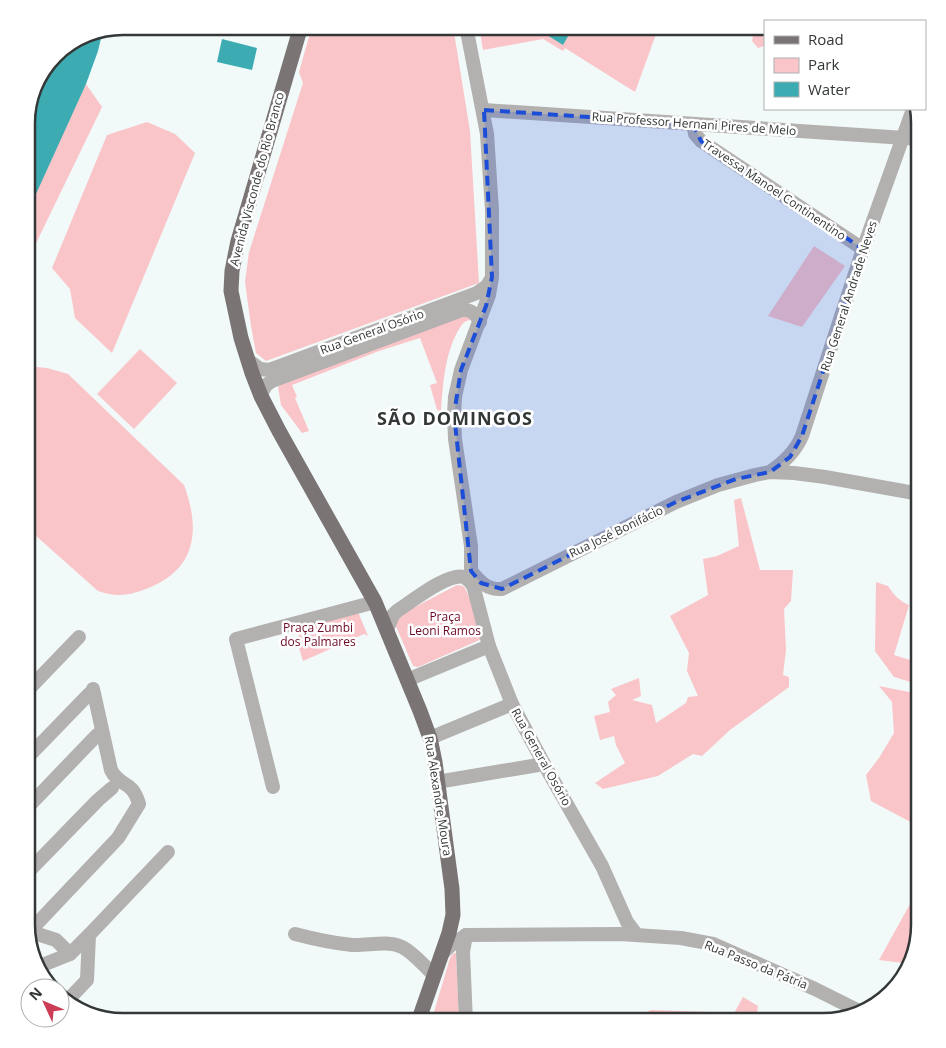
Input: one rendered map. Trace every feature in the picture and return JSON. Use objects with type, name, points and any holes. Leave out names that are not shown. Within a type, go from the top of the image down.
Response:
[{"type":"main road","name":"Avenida Visconde do Rio Branco","points":[[297,35],[241,231],[232,271],[231,291],[238,328],[261,394],[279,431],[375,602]]},
{"type":"main road","points":[[375,602],[407,680]]},
{"type":"main road","name":"Rua Alexandre Moura","points":[[407,680],[430,738],[454,898],[449,933],[421,1013]]},
{"type":"street","points":[[468,35],[484,110],[490,167],[492,277],[488,301],[480,322]]},
{"type":"street","name":"Rua Professor Hernani Pires de Melo","points":[[484,110],[911,138]]},
{"type":"street","name":"Rua General Andrade Neves","points":[[770,472],[790,456],[798,446],[802,436],[863,249],[910,118]]},
{"type":"street","name":"Travessa Manoel Continentino","points":[[693,124],[695,134],[701,141],[863,249]]},
{"type":"street","name":"Rua General Osório","points":[[248,360],[263,370],[273,369],[477,293],[486,286],[492,277]]},
{"type":"street","name":"Rua General Osório","points":[[261,394],[266,385],[272,380],[462,310],[473,312],[480,322],[461,370],[456,390],[454,414],[455,438],[471,546],[473,585],[489,646],[512,704],[602,866],[624,928]]},
{"type":"street","points":[[824,399],[806,443],[788,467],[802,466],[911,485]]},
{"type":"street","points":[[770,472],[825,477],[911,492]]},
{"type":"street","name":"Rua José Bonifácio","points":[[471,571],[488,588],[502,589],[676,502],[736,479],[770,472]]},
{"type":"street","points":[[387,630],[396,611],[448,578],[463,577],[468,579],[473,585]]},
{"type":"street","points":[[273,787],[236,639],[375,602]]},
{"type":"street","points":[[35,683],[79,637]]},
{"type":"street","points":[[407,680],[489,646]]},
{"type":"street","points":[[35,749],[91,691],[111,770],[115,778],[134,790],[139,804],[118,838],[35,926]]},
{"type":"street","points":[[430,738],[512,704]]},
{"type":"street","points":[[35,800],[97,735]]},
{"type":"street","points":[[437,782],[544,764]]},
{"type":"street","points":[[35,865],[112,788]]},
{"type":"street","points":[[44,964],[70,954],[168,852]]},
{"type":"street","points":[[453,915],[458,929],[466,935]]},
{"type":"street","name":"Rua Passo da Pátria","points":[[466,935],[624,928],[636,934],[681,938],[713,944],[853,1008]]},
{"type":"street","points":[[295,934],[322,942],[400,946],[434,975]]},
{"type":"street","points":[[36,935],[56,940],[70,954]]},
{"type":"street","points":[[72,997],[87,979],[89,935]]},
{"type":"street","points":[[441,955],[466,935]]},
{"type":"street","points":[[466,935],[463,952],[466,1013]]},
{"type":"highlighted area","points":[[484,110],[693,124],[701,141],[863,249],[802,436],[790,457],[770,472],[736,479],[676,502],[502,589],[481,583],[471,571],[454,414],[461,370],[486,306],[492,277]]},
{"type":"green space","points":[[309,35],[454,35],[470,131],[479,283],[266,361],[256,353],[245,282],[249,252],[303,83],[299,72]]},
{"type":"green space","points":[[480,35],[656,35],[635,92],[565,48],[563,51],[543,39],[483,50]]},
{"type":"green space","points":[[753,35],[764,35],[764,46],[758,48],[752,41]]},
{"type":"green space","points":[[86,84],[102,107],[35,245],[35,189]]},
{"type":"green space","points":[[147,122],[175,134],[195,153],[112,353],[75,318],[70,289],[52,268],[107,135]]},
{"type":"green space","points":[[814,246],[845,266],[802,327],[768,316]]},
{"type":"green space","points":[[464,312],[471,319],[462,325],[451,345],[446,367],[441,411],[437,410],[430,385],[437,383],[420,338],[379,351],[292,385],[297,397],[295,398],[309,431],[302,433],[281,405],[278,387],[282,382]]},
{"type":"green space","points":[[140,349],[177,383],[134,429],[97,394]]},
{"type":"green space","points":[[35,367],[68,374],[184,485],[189,502],[193,533],[190,547],[184,560],[175,571],[163,581],[133,593],[116,595],[98,591],[35,535]]},
{"type":"green space","points":[[741,498],[760,570],[793,570],[791,601],[784,609],[786,650],[783,675],[789,677],[789,687],[730,730],[702,756],[693,754],[658,776],[603,789],[595,783],[625,763],[616,745],[614,736],[600,740],[594,716],[610,712],[608,702],[616,695],[611,689],[639,678],[641,696],[632,700],[652,705],[656,723],[686,703],[688,697],[698,696],[687,671],[689,653],[670,616],[708,595],[703,559],[717,556],[739,546],[734,500]]},
{"type":"green space","points":[[876,582],[888,586],[902,602],[909,605],[894,655],[911,660],[911,682],[894,677],[875,651]]},
{"type":"green space","name":"Praça Leoni Ramos","points":[[457,585],[465,588],[484,631],[482,639],[418,667],[413,666],[395,624],[398,616]]},
{"type":"green space","name":"Praça Zumbi dos Palmares","points":[[356,607],[368,636],[364,634],[303,661],[298,639],[303,626]]},
{"type":"green space","points":[[879,686],[911,692],[911,822],[871,801],[866,775],[894,733],[892,702]]},
{"type":"green space","points":[[911,902],[910,937],[902,963],[879,960]]},
{"type":"green space","points":[[456,953],[459,1013],[434,1013],[450,958]]},
{"type":"green space","points":[[743,997],[758,1006],[757,1013],[734,1013]]},
{"type":"green space","points":[[651,1010],[715,1013],[644,1013]]},
{"type":"water","points":[[547,35],[569,35],[563,45]]},
{"type":"water","points":[[101,38],[86,84],[35,196],[35,117],[38,100],[44,84],[53,69],[65,57],[79,47]]},
{"type":"water","points":[[222,39],[257,48],[252,70],[217,62]]},
{"type":"district","name":"SÃO DOMINGOS","points":[[455,419]]}]
